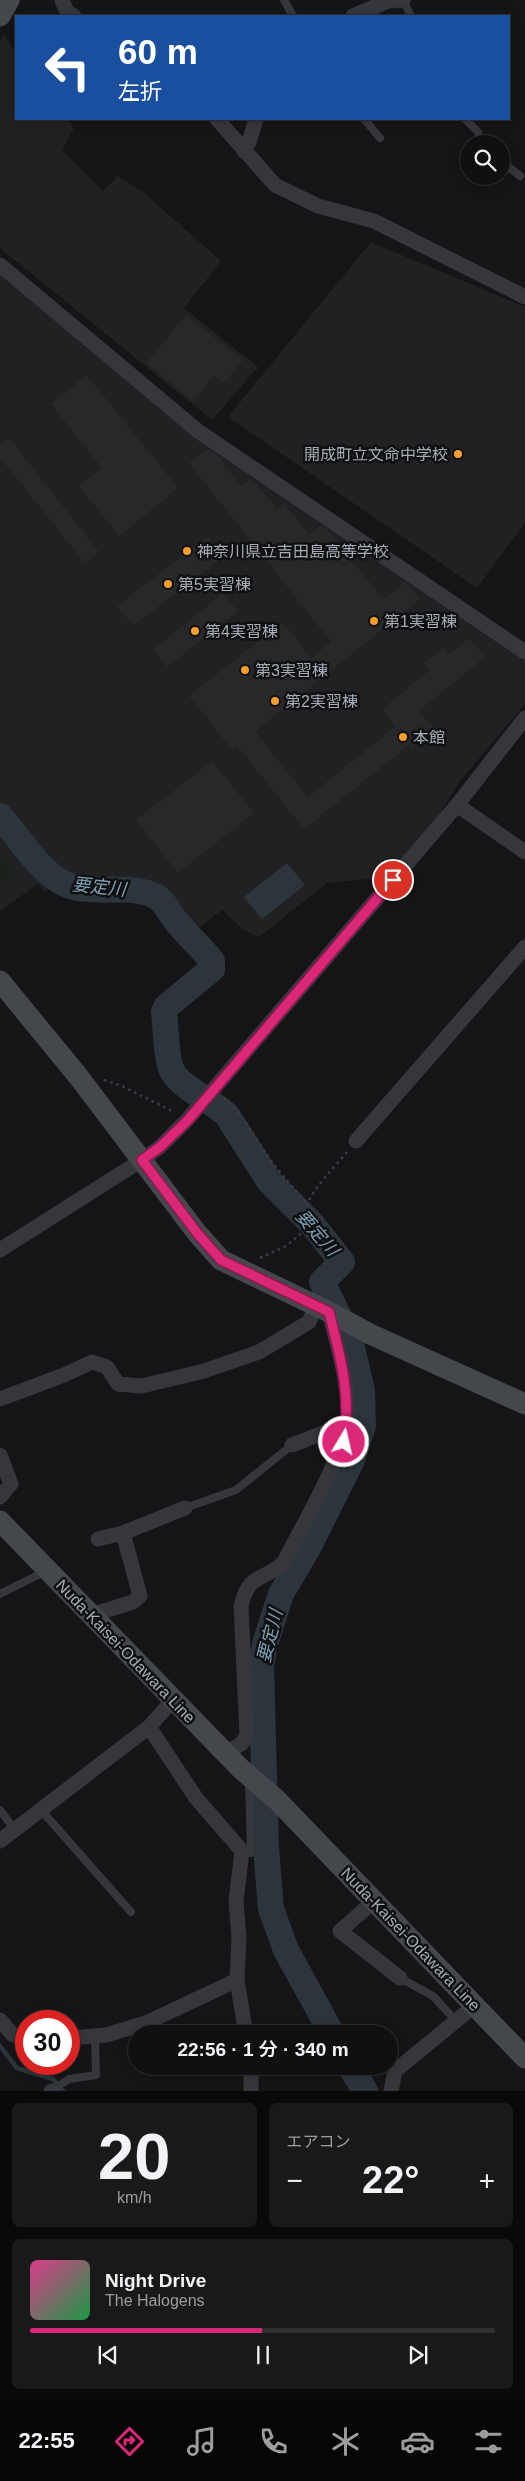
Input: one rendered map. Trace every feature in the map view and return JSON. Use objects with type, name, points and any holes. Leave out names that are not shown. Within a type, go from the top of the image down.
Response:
[{"type":"main road","points":[[0,16],[9,0]]},
{"type":"main road","points":[[0,981],[78,1076],[221,1260],[370,1334],[525,1404]]},
{"type":"main road","name":"Nuda-Kaisei-Odawara Line","points":[[0,1521],[225,1753],[276,1798],[525,2058]]},
{"type":"street","points":[[62,0],[67,12],[72,15]]},
{"type":"street","points":[[356,15],[395,0]]},
{"type":"street","points":[[218,120],[275,185],[318,206],[374,221],[525,297]]},
{"type":"street","points":[[244,151],[249,142],[256,120]]},
{"type":"street","points":[[0,265],[198,431],[525,652]]},
{"type":"street","points":[[0,1250],[142,1160],[160,1147],[188,1120],[457,805],[525,718]]},
{"type":"street","points":[[457,805],[525,852]]},
{"type":"street","points":[[356,1141],[525,947]]},
{"type":"street","points":[[0,1399],[64,1375],[92,1362],[107,1367],[118,1384],[142,1386],[204,1371],[259,1352],[308,1322],[322,1309],[344,1374],[348,1413],[344,1442],[284,1562],[274,1571],[254,1579],[245,1589],[242,1606],[247,1736],[241,1744],[225,1753]]},
{"type":"street","points":[[292,1445],[346,1424]]},
{"type":"street","points":[[0,1455],[11,1484],[0,1497]]},
{"type":"street","points":[[98,1539],[122,1533],[185,1508]]},
{"type":"street","points":[[91,1615],[133,1602],[140,1596],[122,1533]]},
{"type":"street","points":[[0,1841],[149,1727],[173,1700]]},
{"type":"street","points":[[149,1727],[196,1798],[242,1851],[236,1901],[239,1937],[237,1980],[244,2025]]},
{"type":"street","points":[[374,1901],[340,1931],[400,1978]]},
{"type":"street","points":[[80,2037],[95,2036],[146,2023],[237,1980]]},
{"type":"street","points":[[391,2091],[395,2071],[474,2006]]},
{"type":"street","points":[[0,2020],[15,2035]]},
{"type":"street","points":[[251,2075],[251,2091]]},
{"type":"lane","points":[[284,0],[292,15]]},
{"type":"lane","points":[[395,0],[410,15]]},
{"type":"lane","points":[[365,120],[380,138]]},
{"type":"lane","points":[[466,120],[478,132],[478,135]]},
{"type":"lane","points":[[510,168],[520,176]]},
{"type":"lane","points":[[185,1508],[236,1490],[292,1445]]},
{"type":"lane","points":[[0,1594],[47,1570]]},
{"type":"lane","points":[[242,1851],[252,1853],[251,1777]]},
{"type":"lane","points":[[0,1810],[15,1830]]},
{"type":"lane","points":[[41,1810],[131,1912]]},
{"type":"lane","points":[[400,1978],[433,1996],[456,2021]]},
{"type":"lane","points":[[52,2091],[69,2079],[96,2075],[95,2036]]},
{"type":"path","points":[[78,1076],[112,1082],[188,1120]]},
{"type":"path","points":[[208,1095],[242,1116],[274,1165],[306,1203]]},
{"type":"path","points":[[238,1268],[286,1246],[304,1231],[303,1218],[306,1203],[356,1141]]},
{"type":"shaded area","points":[[4,34],[15,52],[15,120],[68,120],[74,128],[62,150],[103,191],[118,176],[143,192],[221,261],[184,308],[258,367],[212,420],[0,248],[0,42]]},
{"type":"shaded area","points":[[371,242],[525,307],[525,523],[477,588],[228,417]]},
{"type":"shaded area","name":"神奈川県立吉田島高等学校","points":[[0,270],[222,450],[525,653],[525,704],[461,780],[434,822],[380,888],[369,879],[327,883],[259,937],[244,930],[222,910],[189,935],[172,911],[161,903],[138,896],[53,885],[44,892],[38,884],[0,911]]},
{"type":"shaded area","points":[[0,853],[16,873],[0,886]]},
{"type":"shaded area","points":[[287,863],[305,885],[262,919],[244,897]]},
{"type":"building","points":[[186,315],[243,360],[225,383],[214,375],[193,401],[146,363]]},
{"type":"building","points":[[87,375],[178,488],[119,536],[79,486],[102,468],[51,404]]},
{"type":"building","points":[[9,438],[99,552],[85,563],[0,458],[0,444]]},
{"type":"building","points":[[208,449],[217,455],[241,486],[251,478],[277,509],[284,504],[309,535],[321,525],[328,530],[383,599],[405,582],[420,599],[255,732],[308,797],[396,726],[382,709],[430,670],[424,663],[443,647],[448,655],[470,638],[485,657],[419,711],[434,729],[411,748],[409,745],[304,829],[237,746],[232,750],[189,696],[283,622],[311,658],[331,642],[189,463]]},
{"type":"building","name":"第5実習棟","points":[[208,536],[217,549],[213,552],[218,561],[133,626],[117,606]]},
{"type":"building","name":"第4実習棟","points":[[223,593],[238,611],[167,667],[153,650]]},
{"type":"building","points":[[212,761],[254,813],[178,873],[136,820]]},
{"type":"waterway","name":"要定川","points":[[0,816],[45,870],[63,883],[81,888],[139,891],[158,898],[180,926],[212,961],[212,969],[166,1007],[164,1012],[167,1051],[172,1071],[183,1084],[227,1115],[269,1181],[313,1225],[342,1262],[322,1282],[350,1339],[362,1391],[363,1426],[352,1460],[308,1548],[281,1594],[265,1644],[261,1666],[266,1848],[271,1909],[286,1950],[327,2025]]},
{"type":"waterway","points":[[0,2046],[17,2068],[53,2079],[63,2091]]},
{"type":"waterway","name":"要定川","points":[[355,2075],[365,2091]]},
{"type":"place","name":"開成町立文命中学校","points":[[458,454]]},
{"type":"place","name":"神奈川県立吉田島高等学校","points":[[187,551]]},
{"type":"place","name":"第5実習棟","points":[[168,584]]},
{"type":"place","name":"第1実習棟","points":[[374,621]]},
{"type":"place","name":"第4実習棟","points":[[195,631]]},
{"type":"place","name":"第3実習棟","points":[[245,670]]},
{"type":"place","name":"第2実習棟","points":[[275,701]]},
{"type":"place","name":"本館","points":[[403,737]]},
{"type":"route","points":[[344,1442],[348,1413],[344,1374],[329,1312],[221,1260],[197,1233],[142,1160],[160,1147],[188,1120],[393,880]]}]
